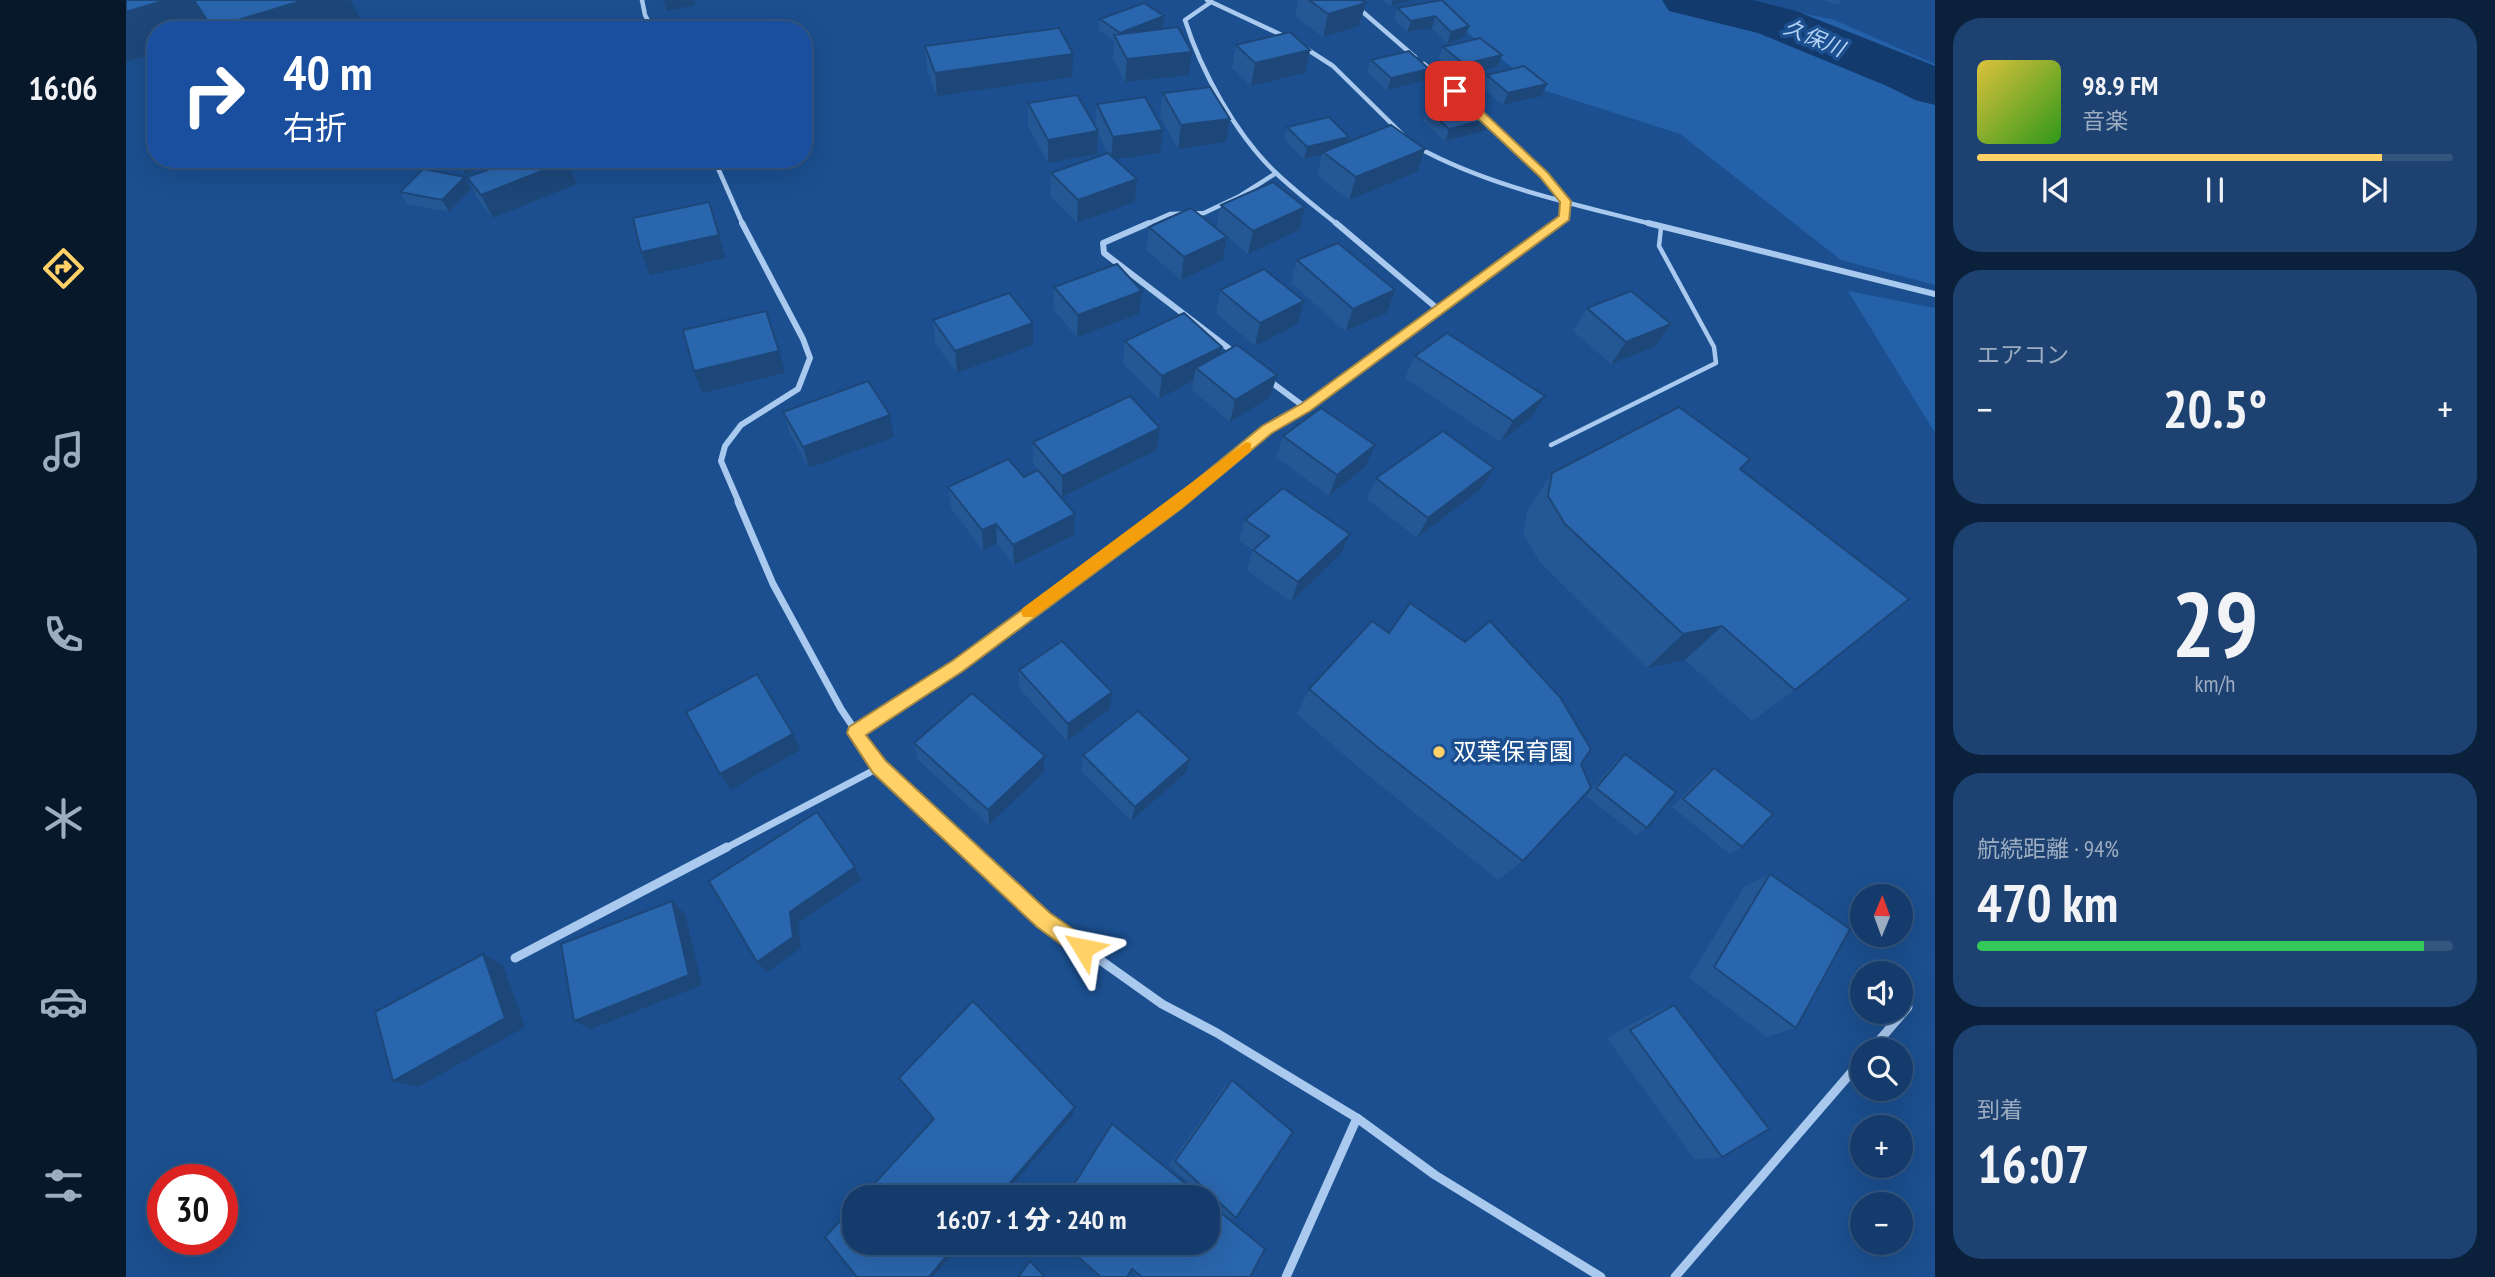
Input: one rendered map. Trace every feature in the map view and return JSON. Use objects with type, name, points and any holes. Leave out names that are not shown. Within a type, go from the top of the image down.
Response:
[{"type":"street","points":[[642,0],[648,21]]},
{"type":"street","points":[[855,733],[958,666],[1177,504],[1267,430],[1306,408],[1565,218],[1566,201],[1511,142],[1349,0]]},
{"type":"street","points":[[1405,136],[1333,66],[1297,43],[1209,1],[1185,20],[1194,49],[1243,135],[1276,173],[1439,310]]},
{"type":"street","points":[[1415,145],[1436,159],[1566,201],[1661,228],[1935,294]]},
{"type":"street","points":[[717,168],[746,232],[803,339],[810,358],[797,390],[735,429],[721,461],[773,584],[855,733],[880,767],[1044,920],[1162,1004],[1217,1033],[1357,1118],[1435,1175],[1601,1277]]},
{"type":"street","points":[[1242,359],[1104,253],[1103,243],[1170,214],[1204,213],[1240,196],[1276,173]]},
{"type":"street","points":[[1263,375],[1306,408]]},
{"type":"street","points":[[515,958],[880,767]]},
{"type":"street","points":[[1881,1038],[1893,1024]]},
{"type":"street","points":[[1675,1277],[1850,1074]]},
{"type":"street","points":[[1286,1277],[1357,1118]]},
{"type":"lane","points":[[1551,444],[1716,363],[1714,347],[1659,246],[1661,228]]},
{"type":"shaded area","points":[[1440,0],[1730,0],[1832,19],[1935,64],[1935,285],[1841,260],[1680,134],[1540,89],[1469,34]]},
{"type":"shaded area","points":[[1848,291],[1935,308],[1935,433]]},
{"type":"building","points":[[126,0],[166,0],[126,12]]},
{"type":"building","points":[[194,0],[304,0],[235,21],[208,21]]},
{"type":"building","points":[[1309,0],[1361,0],[1366,3],[1328,14]]},
{"type":"building","points":[[1442,0],[1469,26],[1451,32],[1435,16],[1411,21],[1397,8]]},
{"type":"building","points":[[1144,3],[1164,16],[1120,33],[1100,19]]},
{"type":"building","points":[[1178,27],[1192,52],[1127,59],[1114,35]]},
{"type":"building","points":[[1059,28],[1073,54],[935,73],[925,46]]},
{"type":"building","points":[[1290,32],[1310,50],[1255,63],[1236,45]]},
{"type":"building","points":[[1480,38],[1502,55],[1464,64],[1443,47]]},
{"type":"building","points":[[1409,51],[1429,69],[1391,78],[1371,60]]},
{"type":"building","points":[[1524,66],[1547,84],[1508,93],[1487,75]]},
{"type":"building","points":[[1210,87],[1230,119],[1181,125],[1163,93]]},
{"type":"building","points":[[1077,95],[1098,131],[1048,140],[1028,103]]},
{"type":"building","points":[[1145,97],[1163,130],[1113,137],[1097,104]]},
{"type":"building","points":[[1467,99],[1489,119],[1449,129],[1427,109]]},
{"type":"building","points":[[1329,117],[1349,137],[1307,147],[1287,127]]},
{"type":"building","points":[[1391,125],[1425,149],[1356,177],[1323,152]]},
{"type":"building","points":[[1108,153],[1137,179],[1078,200],[1051,173]]},
{"type":"building","points":[[549,168],[481,195],[467,177],[490,169]]},
{"type":"building","points":[[423,169],[465,177],[442,200],[400,192]]},
{"type":"building","points":[[1273,182],[1305,207],[1253,231],[1221,205]]},
{"type":"building","points":[[709,202],[719,235],[641,252],[633,218]]},
{"type":"building","points":[[1191,208],[1227,237],[1184,257],[1149,227]]},
{"type":"building","points":[[1338,243],[1395,290],[1353,309],[1297,260]]},
{"type":"building","points":[[1117,264],[1142,291],[1078,315],[1054,287]]},
{"type":"building","points":[[1264,269],[1304,301],[1260,323],[1220,290]]},
{"type":"building","points":[[1631,291],[1671,324],[1626,342],[1587,308]]},
{"type":"building","points":[[1009,293],[1033,323],[955,351],[933,320]]},
{"type":"building","points":[[766,311],[779,351],[694,371],[683,330]]},
{"type":"building","points":[[1184,313],[1222,347],[1162,376],[1125,341]]},
{"type":"building","points":[[1447,333],[1545,396],[1513,421],[1415,356]]},
{"type":"building","points":[[1237,345],[1277,375],[1235,400],[1196,368]]},
{"type":"building","points":[[868,381],[890,415],[803,447],[783,412]]},
{"type":"building","points":[[1130,396],[1160,428],[1062,476],[1033,442]]},
{"type":"building","points":[[1679,407],[1750,459],[1740,469],[1909,599],[1795,690],[1722,626],[1683,634],[1565,524],[1548,496],[1552,473]]},
{"type":"building","points":[[1321,408],[1375,445],[1337,475],[1283,436]]},
{"type":"building","points":[[1443,431],[1494,468],[1428,518],[1376,478]]},
{"type":"building","points":[[1008,459],[1024,477],[1038,470],[1075,514],[1013,545],[996,524],[982,530],[948,487]]},
{"type":"building","points":[[1283,488],[1350,534],[1298,582],[1253,550],[1269,536],[1245,520]]},
{"type":"building","points":[[1410,603],[1465,642],[1490,621],[1560,697],[1591,749],[1581,764],[1591,788],[1523,861],[1375,745],[1309,689],[1372,621],[1389,633]]},
{"type":"building","points":[[1062,641],[1112,692],[1068,724],[1019,670]]},
{"type":"building","points":[[757,674],[793,734],[720,774],[686,712]]},
{"type":"building","points":[[972,693],[1045,756],[988,810],[914,743]]},
{"type":"building","points":[[1138,711],[1190,759],[1135,807],[1083,755]]},
{"type":"building","points":[[1625,754],[1676,792],[1647,828],[1596,788]]},
{"type":"building","points":[[1714,768],[1773,814],[1742,847],[1683,799]]},
{"type":"building","points":[[817,812],[855,867],[790,912],[793,937],[757,962],[709,881]]},
{"type":"building","points":[[1770,874],[1850,929],[1796,1028],[1714,967]]},
{"type":"building","points":[[672,901],[689,975],[574,1021],[561,944]]},
{"type":"building","points":[[483,954],[505,1018],[393,1081],[375,1012]]},
{"type":"building","points":[[973,1001],[1075,1107],[1008,1185],[873,1185],[934,1119],[899,1078]]},
{"type":"building","points":[[1674,1005],[1769,1129],[1722,1157],[1630,1030]]},
{"type":"building","points":[[1232,1080],[1293,1132],[1236,1218],[1220,1203],[1220,1185],[1201,1185],[1175,1161]]},
{"type":"building","points":[[1112,1124],[1187,1185],[1074,1185]]},
{"type":"building","points":[[1220,1212],[1265,1249],[1250,1277],[1142,1277],[1132,1269],[1127,1277],[1101,1277],[1076,1255],[1220,1255]]},
{"type":"building","points":[[842,1219],[842,1255],[947,1255],[929,1277],[857,1277],[825,1237]]},
{"type":"building","points":[[1030,1261],[1045,1277],[1018,1277]]},
{"type":"waterway","name":"久保川","points":[[1688,0],[1777,22],[1907,74],[1935,88]]},
{"type":"slow traffic","points":[[1029,612],[1177,504],[1246,447]]},
{"type":"place","name":"双葉保育園","points":[[1439,752]]},
{"type":"route","points":[[1083,948],[1044,920],[880,767],[855,733],[958,666],[1177,504],[1267,430],[1306,408],[1565,218],[1566,201],[1544,175],[1455,91]]}]
